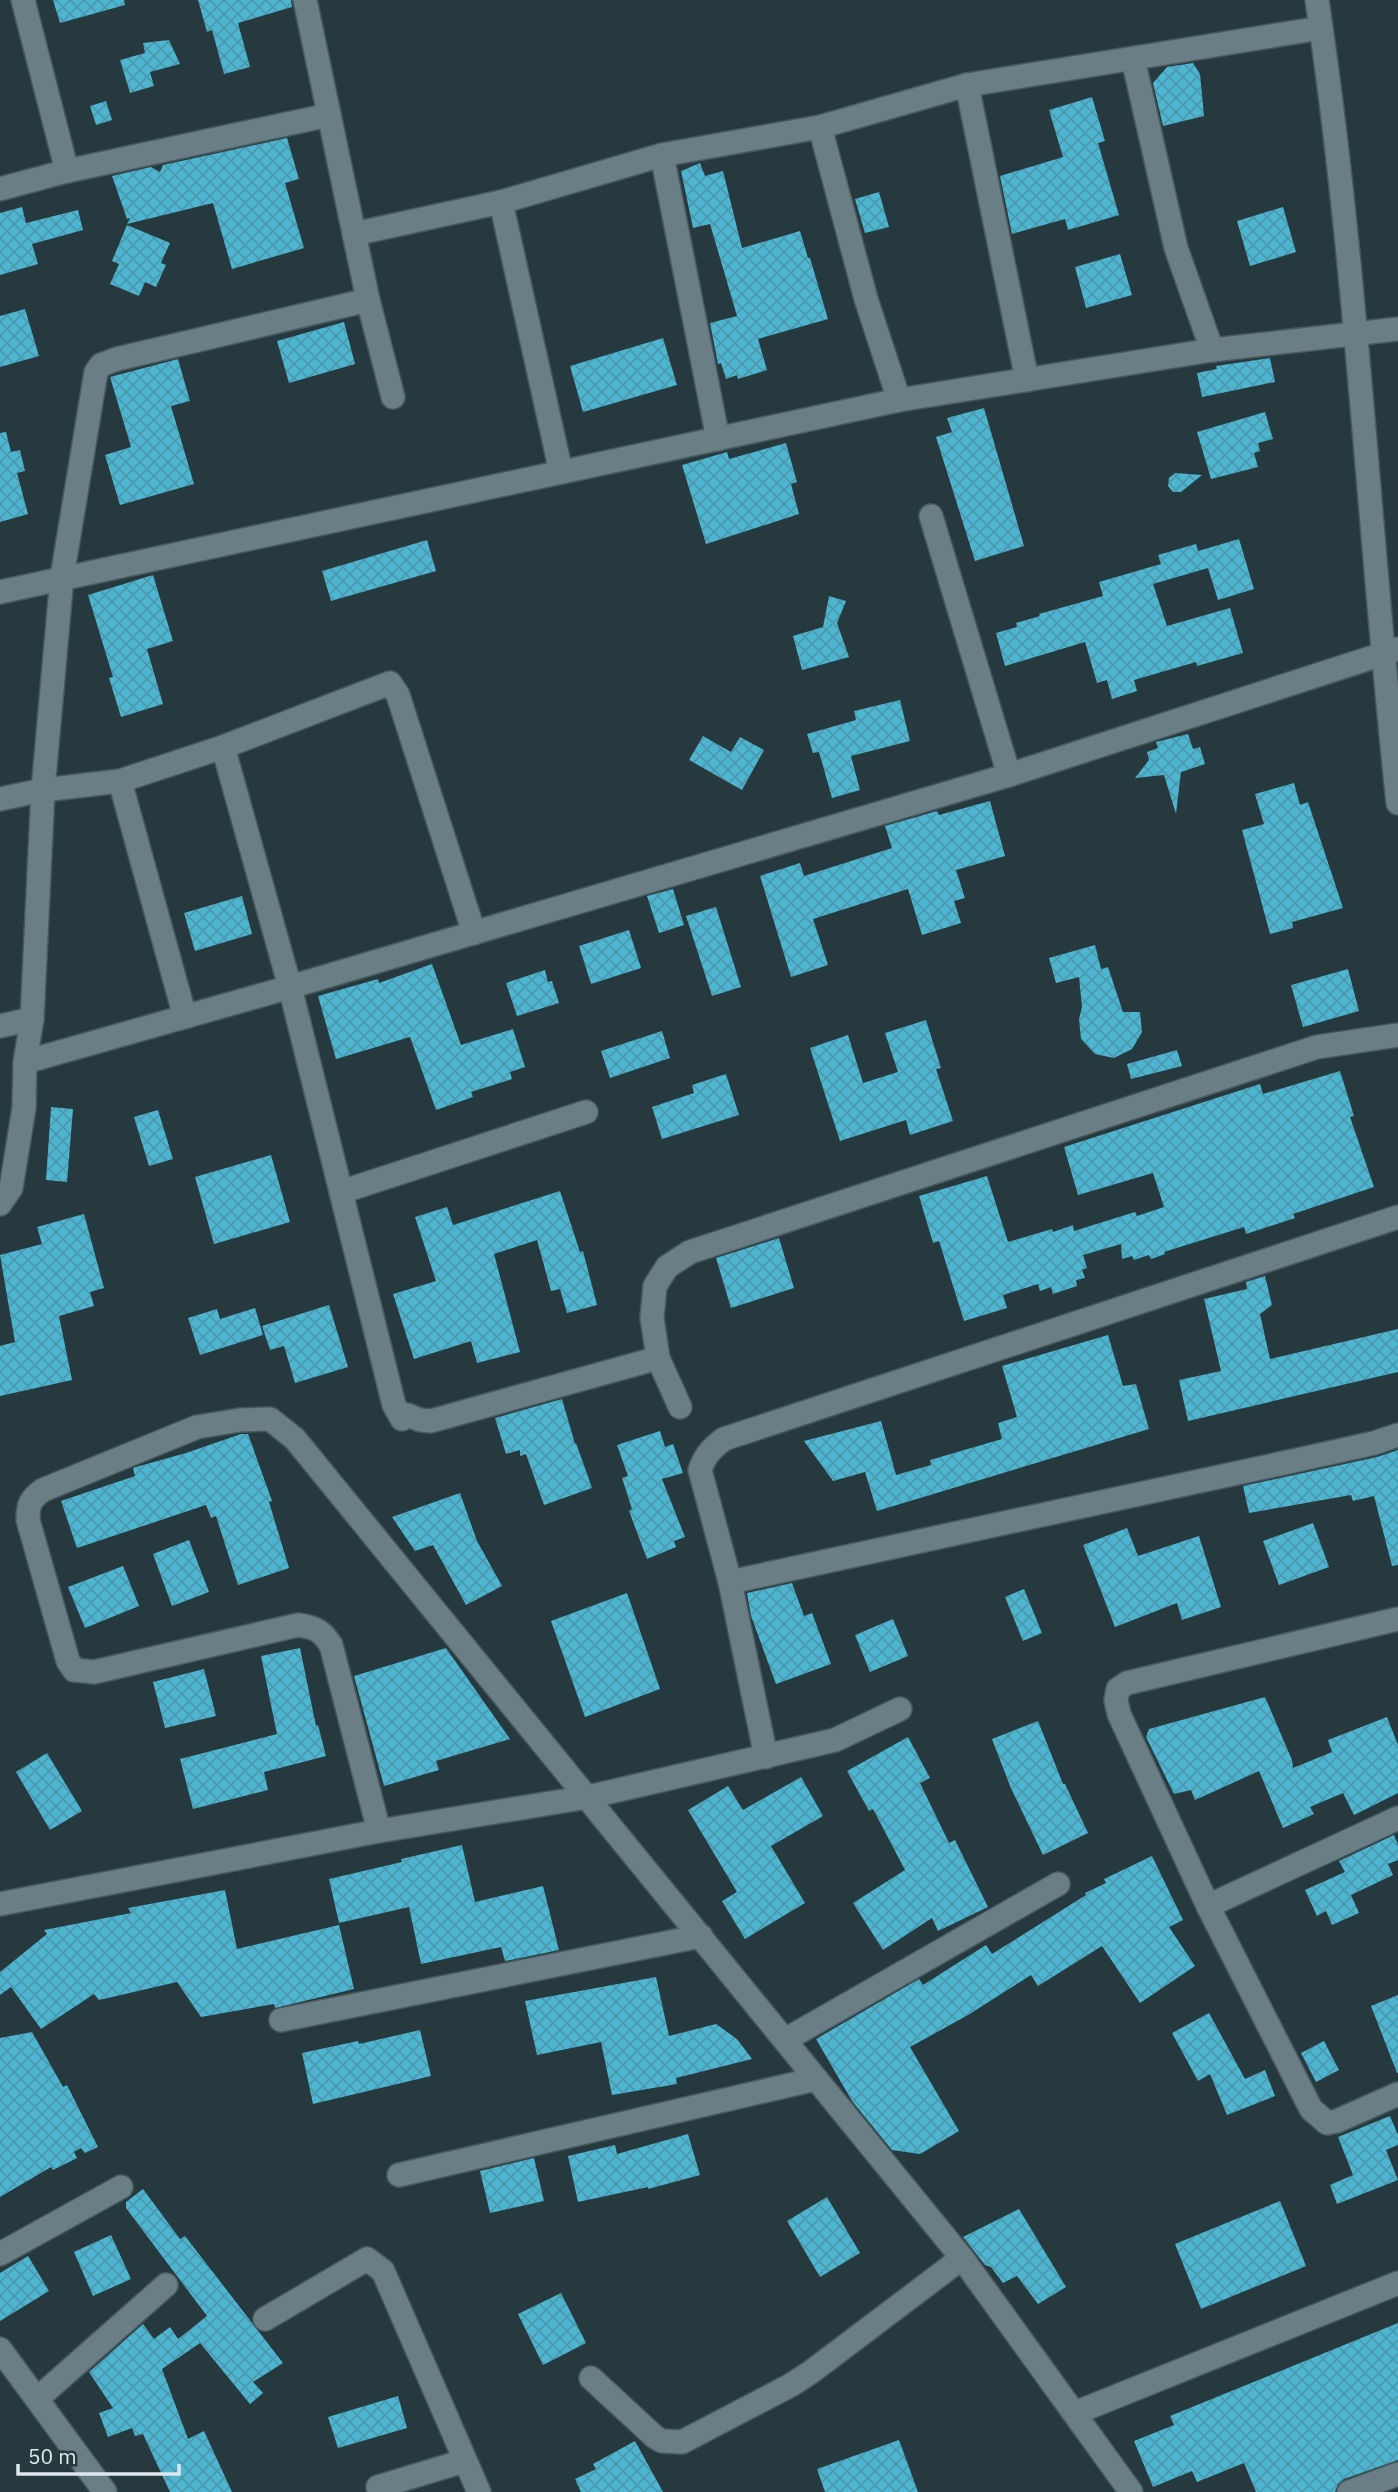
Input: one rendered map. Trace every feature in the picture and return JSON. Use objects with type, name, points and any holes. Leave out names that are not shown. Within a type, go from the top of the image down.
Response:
[{"type":"street","points":[[23,0],[67,171]]},
{"type":"street","points":[[305,0],[368,300],[393,397]]},
{"type":"street","points":[[1317,0],[1390,651],[1398,803]]},
{"type":"street","points":[[354,234],[501,202],[662,155],[820,127],[967,85],[1321,28]]},
{"type":"street","points":[[1133,59],[1176,248],[1212,350]]},
{"type":"street","points":[[967,85],[1027,380]]},
{"type":"street","points":[[0,189],[67,171],[328,115]]},
{"type":"street","points":[[820,127],[866,299],[899,400]]},
{"type":"street","points":[[662,155],[718,439]]},
{"type":"street","points":[[501,202],[561,472]]},
{"type":"street","points":[[0,1204],[11,1188],[24,1108],[26,1062],[32,1019],[43,790],[62,577],[96,372],[101,365],[117,359],[368,300]]},
{"type":"street","points":[[0,592],[899,400],[1212,350],[1398,330]]},
{"type":"street","points":[[931,516],[1009,775]]},
{"type":"street","points":[[26,1062],[1009,775],[1390,651]]},
{"type":"street","points":[[0,799],[43,790],[120,781],[223,747],[390,683],[398,695],[474,933]]},
{"type":"street","points":[[223,747],[290,987],[394,1405],[402,1419],[408,1415],[431,1421],[658,1358]]},
{"type":"street","points":[[120,781],[185,1017]]},
{"type":"street","points":[[0,1026],[32,1019]]},
{"type":"street","points":[[681,1407],[658,1358],[652,1318],[655,1286],[667,1267],[690,1252],[1317,1047],[1398,1035]]},
{"type":"street","points":[[341,1192],[586,1112]]},
{"type":"street","points":[[766,1757],[730,1582],[700,1470],[704,1458],[724,1438],[1398,1217]]},
{"type":"street","points":[[379,1831],[331,1645],[324,1633],[299,1625],[94,1672],[74,1670],[68,1661],[28,1520],[28,1506],[33,1497],[53,1485],[197,1427],[240,1420],[270,1419],[295,1439],[962,2258],[1131,2492]]},
{"type":"street","points":[[730,1582],[1302,1459],[1398,1435]]},
{"type":"street","points":[[1398,1619],[1126,1683],[1118,1689],[1116,1700],[1119,1714],[1208,1906],[1311,2109],[1318,2118],[1327,2123],[1398,2094]]},
{"type":"street","points":[[0,1904],[379,1831],[588,1797],[835,1740],[900,1709]]},
{"type":"street","points":[[1208,1906],[1398,1818]]},
{"type":"street","points":[[785,2040],[1058,1884]]},
{"type":"street","points":[[281,2020],[701,1936]]},
{"type":"street","points":[[399,2175],[816,2079]]},
{"type":"street","points":[[0,2253],[121,2187]]},
{"type":"street","points":[[591,2378],[655,2437],[662,2441],[682,2442],[811,2372],[962,2258]]},
{"type":"street","points":[[265,2319],[368,2259],[383,2271],[479,2492]]},
{"type":"street","points":[[1074,2413],[1398,2283]]},
{"type":"street","points":[[37,2399],[166,2285]]},
{"type":"street","points":[[0,2349],[105,2492]]},
{"type":"street","points":[[378,2487],[464,2461]]},
{"type":"street","points":[[1349,2492],[1398,2474]]},
{"type":"building","points":[[53,0],[124,0],[125,5],[60,23]]},
{"type":"building","points":[[198,0],[291,0],[292,7],[238,23],[250,67],[224,74],[212,30],[207,32]]},
{"type":"building","points":[[169,40],[180,64],[150,72],[154,86],[130,93],[120,60],[145,53],[143,43]]},
{"type":"building","points":[[1193,63],[1200,74],[1204,116],[1163,126],[1153,83],[1167,67]]},
{"type":"building","points":[[1092,97],[1105,141],[1098,143],[1119,215],[1068,230],[1065,219],[1012,234],[1000,176],[1063,157],[1049,110]]},
{"type":"building","points":[[106,101],[112,120],[96,125],[90,106]]},
{"type":"building","points":[[287,138],[299,179],[285,183],[304,248],[232,269],[213,203],[127,224],[130,218],[127,219],[112,176],[151,167],[160,172],[163,165]]},
{"type":"building","points":[[700,163],[705,176],[723,171],[742,248],[800,231],[828,319],[758,339],[767,370],[738,379],[737,375],[726,379],[721,363],[718,364],[710,323],[737,316],[710,224],[693,228],[681,171]]},
{"type":"building","points":[[879,192],[889,227],[865,233],[855,199]]},
{"type":"building","points":[[22,207],[26,223],[78,210],[83,230],[32,244],[38,264],[0,275],[0,213]]},
{"type":"building","points":[[1283,207],[1296,252],[1250,266],[1237,221]]},
{"type":"building","points":[[127,225],[170,243],[161,263],[166,265],[156,287],[145,282],[139,296],[110,284],[119,264],[112,261]]},
{"type":"building","points":[[1120,254],[1132,295],[1086,308],[1075,267]]},
{"type":"building","points":[[25,309],[39,356],[0,367],[0,316]]},
{"type":"building","points":[[344,322],[355,364],[289,383],[277,341]]},
{"type":"building","points":[[663,338],[677,385],[583,412],[570,366]]},
{"type":"building","points":[[1270,358],[1275,382],[1202,397],[1197,373],[1217,369],[1216,366]]},
{"type":"building","points":[[178,359],[190,401],[171,406],[194,484],[120,505],[105,455],[131,447],[110,377]]},
{"type":"building","points":[[984,408],[1024,546],[975,561],[936,437],[952,432],[947,418]]},
{"type":"building","points":[[1265,412],[1273,439],[1258,443],[1260,451],[1254,453],[1258,467],[1211,479],[1197,432]]},
{"type":"building","points":[[6,432],[11,452],[20,450],[25,471],[17,473],[28,514],[0,522],[0,433]]},
{"type":"building","points":[[786,443],[797,482],[791,484],[799,514],[706,544],[682,465],[727,452],[729,459]]},
{"type":"building","points":[[1175,473],[1202,475],[1181,492],[1173,492],[1168,486],[1169,478]]},
{"type":"building","points":[[1239,539],[1254,589],[1218,600],[1208,568],[1153,584],[1167,626],[1230,608],[1243,653],[1197,666],[1196,662],[1134,680],[1137,691],[1112,699],[1107,680],[1097,683],[1085,642],[1005,666],[996,633],[1017,627],[1016,623],[1040,616],[1039,614],[1103,596],[1099,582],[1161,564],[1158,555],[1196,544],[1198,551]]},
{"type":"building","points":[[427,540],[436,571],[331,601],[322,571]]},
{"type":"building","points":[[153,575],[173,641],[147,649],[163,704],[121,717],[109,678],[113,677],[88,595]]},
{"type":"building","points":[[829,596],[846,601],[837,623],[849,657],[802,670],[793,636],[823,627]]},
{"type":"building","points":[[900,700],[910,741],[851,756],[860,790],[832,798],[819,752],[813,753],[807,734],[856,720],[854,711]]},
{"type":"building","points":[[1188,734],[1193,749],[1200,747],[1205,764],[1181,772],[1176,814],[1164,775],[1135,778],[1149,760],[1147,752],[1158,748],[1156,742]]},
{"type":"building","points":[[703,736],[731,752],[740,737],[764,750],[742,790],[689,760]]},
{"type":"building","points":[[1294,783],[1300,805],[1308,802],[1343,908],[1292,922],[1293,928],[1270,934],[1242,830],[1264,824],[1255,794]]},
{"type":"building","points":[[990,801],[1005,856],[956,870],[965,898],[954,901],[961,923],[922,935],[908,889],[813,919],[828,965],[791,977],[760,876],[800,863],[804,876],[892,848],[885,826],[937,811],[939,815]]},
{"type":"building","points":[[673,889],[684,925],[659,933],[647,896]]},
{"type":"building","points":[[242,896],[252,934],[195,951],[184,913]]},
{"type":"building","points":[[716,907],[741,987],[712,996],[686,916]]},
{"type":"building","points":[[629,930],[641,968],[591,984],[579,946]]},
{"type":"building","points":[[1095,945],[1101,969],[1108,967],[1123,1012],[1140,1012],[1142,1032],[1132,1049],[1114,1058],[1095,1054],[1081,1039],[1079,977],[1056,983],[1049,958]]},
{"type":"building","points":[[432,964],[461,1045],[513,1029],[525,1067],[510,1072],[512,1079],[471,1092],[473,1097],[436,1110],[410,1037],[336,1059],[318,996],[378,979],[379,983]]},
{"type":"building","points":[[1348,969],[1359,1011],[1303,1027],[1291,985]]},
{"type":"building","points":[[545,970],[548,982],[552,981],[559,1003],[517,1016],[506,983]]},
{"type":"building","points":[[926,1020],[941,1068],[936,1069],[953,1121],[910,1135],[906,1120],[840,1141],[810,1048],[848,1035],[863,1083],[898,1072],[885,1033]]},
{"type":"building","points":[[662,1031],[670,1058],[610,1078],[601,1051]]},
{"type":"building","points":[[1177,1050],[1182,1066],[1131,1079],[1127,1064]]},
{"type":"building","points":[[1340,1071],[1354,1116],[1350,1117],[1374,1187],[1293,1214],[1295,1218],[1246,1234],[1244,1227],[1164,1252],[1165,1254],[1151,1259],[1149,1255],[1134,1260],[1132,1256],[1122,1259],[1121,1244],[1083,1255],[1087,1268],[1082,1270],[1085,1278],[1076,1280],[1077,1286],[1053,1294],[1051,1287],[1040,1291],[1038,1284],[1003,1295],[1007,1308],[964,1321],[939,1241],[933,1243],[919,1196],[987,1176],[1008,1242],[1073,1225],[1074,1231],[1135,1212],[1137,1216],[1164,1207],[1153,1173],[1078,1195],[1064,1147],[1260,1084],[1263,1094]]},
{"type":"building","points":[[726,1074],[739,1115],[662,1139],[652,1107],[694,1093],[692,1085]]},
{"type":"building","points":[[51,1107],[73,1109],[67,1182],[46,1180]]},
{"type":"building","points":[[158,1110],[173,1159],[149,1166],[134,1117]]},
{"type":"building","points":[[271,1155],[290,1222],[214,1244],[195,1177]]},
{"type":"building","points":[[560,1191],[580,1252],[583,1251],[597,1305],[567,1313],[560,1289],[551,1291],[537,1240],[494,1254],[520,1352],[477,1363],[471,1341],[414,1359],[393,1294],[436,1281],[415,1217],[447,1207],[453,1225]]},
{"type":"building","points":[[84,1214],[104,1288],[90,1292],[94,1306],[59,1316],[72,1380],[0,1396],[0,1346],[15,1342],[0,1255],[42,1244],[37,1227]]},
{"type":"building","points":[[779,1238],[794,1288],[731,1308],[716,1258]]},
{"type":"building","points":[[1265,1276],[1272,1305],[1260,1314],[1270,1359],[1398,1329],[1398,1372],[1188,1421],[1179,1380],[1221,1371],[1204,1299],[1247,1289],[1246,1282]]},
{"type":"building","points":[[329,1305],[348,1367],[295,1383],[284,1346],[270,1350],[262,1326]]},
{"type":"building","points":[[255,1308],[263,1335],[200,1355],[188,1318],[217,1309],[220,1319]]},
{"type":"building","points":[[1108,1335],[1123,1386],[1136,1384],[1149,1429],[877,1511],[865,1472],[833,1481],[804,1441],[881,1421],[896,1475],[931,1465],[930,1460],[1002,1439],[998,1423],[1017,1417],[1002,1366]]},
{"type":"building","points":[[562,1399],[592,1488],[544,1505],[526,1454],[520,1456],[520,1450],[506,1454],[495,1418]]},
{"type":"building","points":[[660,1431],[665,1447],[673,1444],[683,1473],[662,1479],[685,1537],[674,1541],[676,1547],[647,1559],[629,1511],[632,1509],[622,1478],[628,1476],[617,1445]]},
{"type":"building","points":[[248,1434],[272,1501],[269,1502],[289,1568],[238,1585],[216,1516],[211,1518],[206,1505],[77,1548],[61,1501],[135,1476],[133,1468]]},
{"type":"building","points":[[1398,1450],[1398,1565],[1392,1566],[1374,1496],[1353,1501],[1351,1495],[1249,1513],[1243,1486]]},
{"type":"building","points":[[460,1493],[477,1541],[502,1586],[466,1605],[433,1545],[415,1551],[392,1517]]},
{"type":"building","points":[[1313,1523],[1329,1567],[1279,1585],[1263,1541]]},
{"type":"building","points":[[1127,1528],[1138,1556],[1199,1536],[1221,1607],[1182,1620],[1177,1603],[1115,1627],[1083,1545]]},
{"type":"building","points":[[189,1540],[209,1592],[172,1606],[153,1554]]},
{"type":"building","points":[[123,1566],[139,1606],[85,1628],[68,1587]]},
{"type":"building","points":[[792,1583],[804,1616],[812,1613],[831,1664],[776,1684],[751,1616],[747,1593]]},
{"type":"building","points":[[1024,1589],[1042,1633],[1023,1641],[1005,1597]]},
{"type":"building","points":[[627,1593],[660,1689],[585,1717],[551,1621]]},
{"type":"building","points":[[893,1619],[908,1656],[870,1672],[855,1635]]},
{"type":"building","points":[[300,1648],[316,1726],[318,1725],[326,1756],[264,1772],[268,1790],[193,1809],[180,1759],[277,1734],[261,1656]]},
{"type":"building","points":[[446,1648],[510,1739],[436,1761],[439,1770],[384,1786],[354,1676]]},
{"type":"building","points":[[204,1669],[216,1716],[165,1728],[153,1682]]},
{"type":"building","points":[[1265,1697],[1293,1768],[1332,1752],[1328,1740],[1387,1717],[1398,1745],[1398,1793],[1354,1815],[1343,1793],[1310,1807],[1314,1814],[1283,1828],[1259,1771],[1195,1800],[1191,1790],[1174,1794],[1146,1737],[1149,1729]]},
{"type":"building","points":[[1038,1721],[1063,1784],[1088,1833],[1043,1855],[1010,1786],[992,1739]]},
{"type":"building","points":[[908,1737],[930,1778],[920,1783],[949,1843],[955,1840],[988,1907],[938,1931],[932,1918],[883,1950],[853,1903],[905,1870],[873,1809],[869,1811],[847,1771]]},
{"type":"building","points":[[47,1753],[82,1811],[50,1830],[16,1772]]},
{"type":"building","points":[[801,1777],[823,1816],[771,1846],[805,1903],[745,1939],[722,1901],[737,1892],[688,1810],[728,1786],[743,1810]]},
{"type":"building","points":[[1394,1835],[1398,1845],[1398,1860],[1388,1864],[1393,1875],[1351,1895],[1359,1913],[1332,1925],[1326,1911],[1317,1916],[1305,1890],[1345,1872],[1339,1861]]},
{"type":"building","points":[[462,1845],[475,1902],[543,1886],[559,1950],[505,1961],[501,1947],[421,1964],[409,1907],[339,1923],[329,1879]]},
{"type":"building","points":[[1152,1856],[1183,1920],[1169,1927],[1195,1966],[1140,2003],[1102,1946],[1038,1986],[1031,1975],[968,2015],[910,2047],[959,2131],[920,2154],[892,2150],[852,2101],[816,2039],[919,1979],[923,1985],[986,1945],[992,1954],[1086,1895],[1085,1893],[1106,1883],[1104,1879]]},
{"type":"building","points":[[225,1890],[237,1949],[339,1925],[354,1989],[275,2008],[274,2004],[201,2017],[177,1982],[99,2000],[94,1994],[41,2029],[11,1987],[0,1995],[0,1972],[47,1934],[44,1930],[131,1913],[128,1908]]},
{"type":"building","points":[[656,1977],[669,2036],[716,2024],[737,2039],[752,2059],[676,2078],[677,2084],[612,2095],[601,2042],[537,2055],[525,2001]]},
{"type":"building","points":[[1398,1995],[1398,2073],[1397,2073],[1371,2006]]},
{"type":"building","points":[[1209,2013],[1245,2079],[1265,2070],[1275,2096],[1227,2115],[1210,2074],[1198,2081],[1172,2033]]},
{"type":"building","points":[[420,2030],[431,2076],[313,2104],[302,2053]]},
{"type":"building","points":[[32,2032],[63,2087],[67,2085],[98,2147],[85,2153],[81,2148],[74,2152],[77,2158],[53,2170],[51,2167],[0,2197],[0,2038]]},
{"type":"building","points":[[1324,2041],[1339,2070],[1316,2082],[1301,2053]]},
{"type":"building","points":[[1390,2116],[1398,2135],[1398,2145],[1386,2150],[1398,2180],[1337,2204],[1330,2185],[1353,2175],[1338,2137]]},
{"type":"building","points":[[688,2134],[700,2175],[648,2189],[578,2202],[568,2156],[615,2145],[617,2154]]},
{"type":"building","points":[[534,2158],[544,2201],[490,2213],[480,2171]]},
{"type":"building","points":[[143,2189],[180,2239],[185,2236],[283,2363],[253,2382],[263,2393],[250,2404],[200,2343],[162,2369],[188,2439],[204,2431],[232,2492],[170,2492],[143,2434],[135,2436],[132,2428],[108,2437],[99,2413],[113,2408],[89,2372],[143,2324],[154,2339],[170,2327],[178,2339],[207,2316],[126,2208],[126,2202]]},
{"type":"building","points":[[827,2197],[860,2253],[820,2277],[787,2221]]},
{"type":"building","points":[[1280,2201],[1306,2266],[1201,2309],[1175,2244]]},
{"type":"building","points":[[1019,2209],[1066,2287],[1038,2304],[1017,2276],[1003,2283],[963,2237]]},
{"type":"building","points":[[111,2235],[131,2279],[93,2296],[74,2252]]},
{"type":"building","points":[[28,2256],[49,2291],[0,2321],[0,2273]]},
{"type":"building","points":[[561,2293],[586,2343],[543,2365],[518,2314]]},
{"type":"building","points":[[1398,2323],[1398,2460],[1344,2479],[1335,2492],[1256,2492],[1244,2463],[1197,2482],[1192,2471],[1153,2487],[1134,2441],[1174,2425],[1170,2416]]},
{"type":"building","points":[[398,2396],[407,2428],[338,2448],[328,2417]]},
{"type":"building","points":[[899,2440],[918,2492],[825,2492],[817,2469]]},
{"type":"building","points":[[635,2441],[663,2492],[581,2492],[575,2479],[596,2469],[593,2464]]}]
